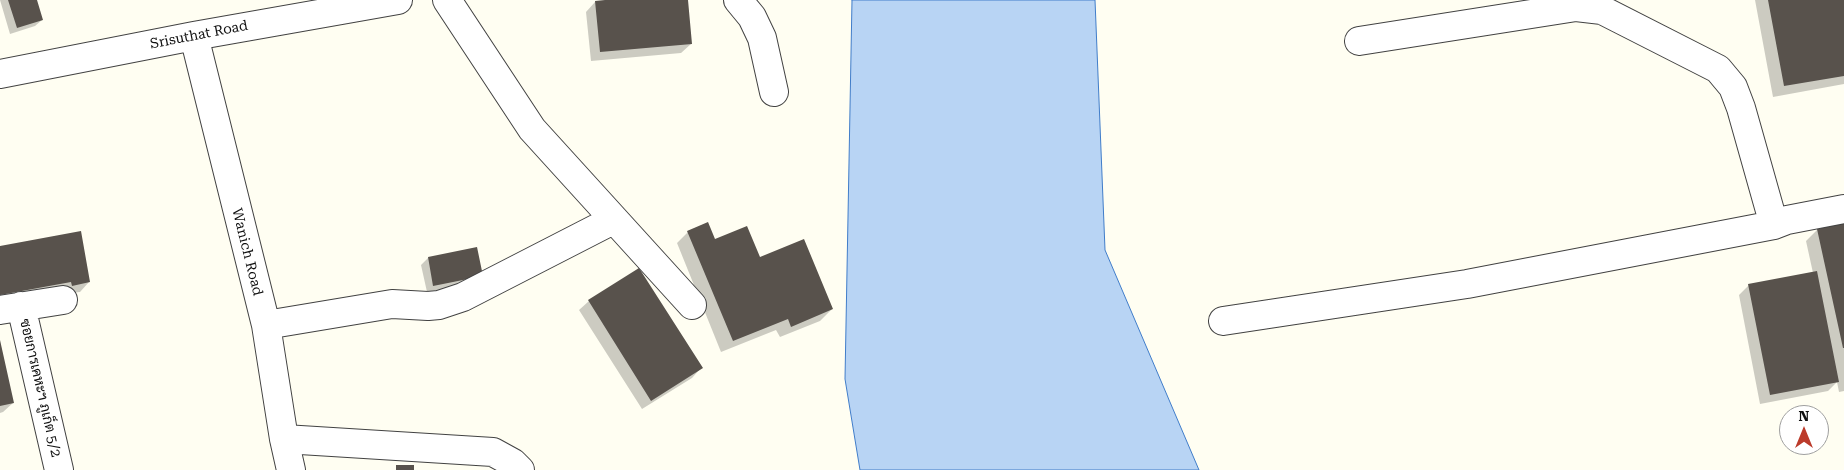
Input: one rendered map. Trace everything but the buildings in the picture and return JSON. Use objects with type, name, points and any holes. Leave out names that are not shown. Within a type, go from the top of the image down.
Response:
[{"type":"street","name":"Srisuthat Road","points":[[0,74],[194,36],[292,9],[398,0]]},
{"type":"street","points":[[447,0],[532,129],[692,305]]},
{"type":"street","points":[[738,0],[752,17],[762,38],[774,92]]},
{"type":"street","points":[[1358,41],[1576,7],[1602,10],[1718,69],[1733,86],[1774,225]]},
{"type":"street","name":"Wanich Road","points":[[194,36],[266,325],[284,439],[292,470]]},
{"type":"street","points":[[1223,322],[1467,284],[1774,225],[1787,220],[1844,209]]},
{"type":"street","points":[[266,325],[392,304],[439,305],[463,297],[613,220]]},
{"type":"street","points":[[10,308],[64,300]]},
{"type":"street","name":"ซอยการเคหะฯ ภูเก็ต 5/2","points":[[10,308],[59,470]]},
{"type":"street","points":[[284,439],[493,452],[513,463],[520,470]]},
{"type":"water","points":[[852,0],[1095,0],[1105,250],[1199,470],[860,470],[845,379]]}]
